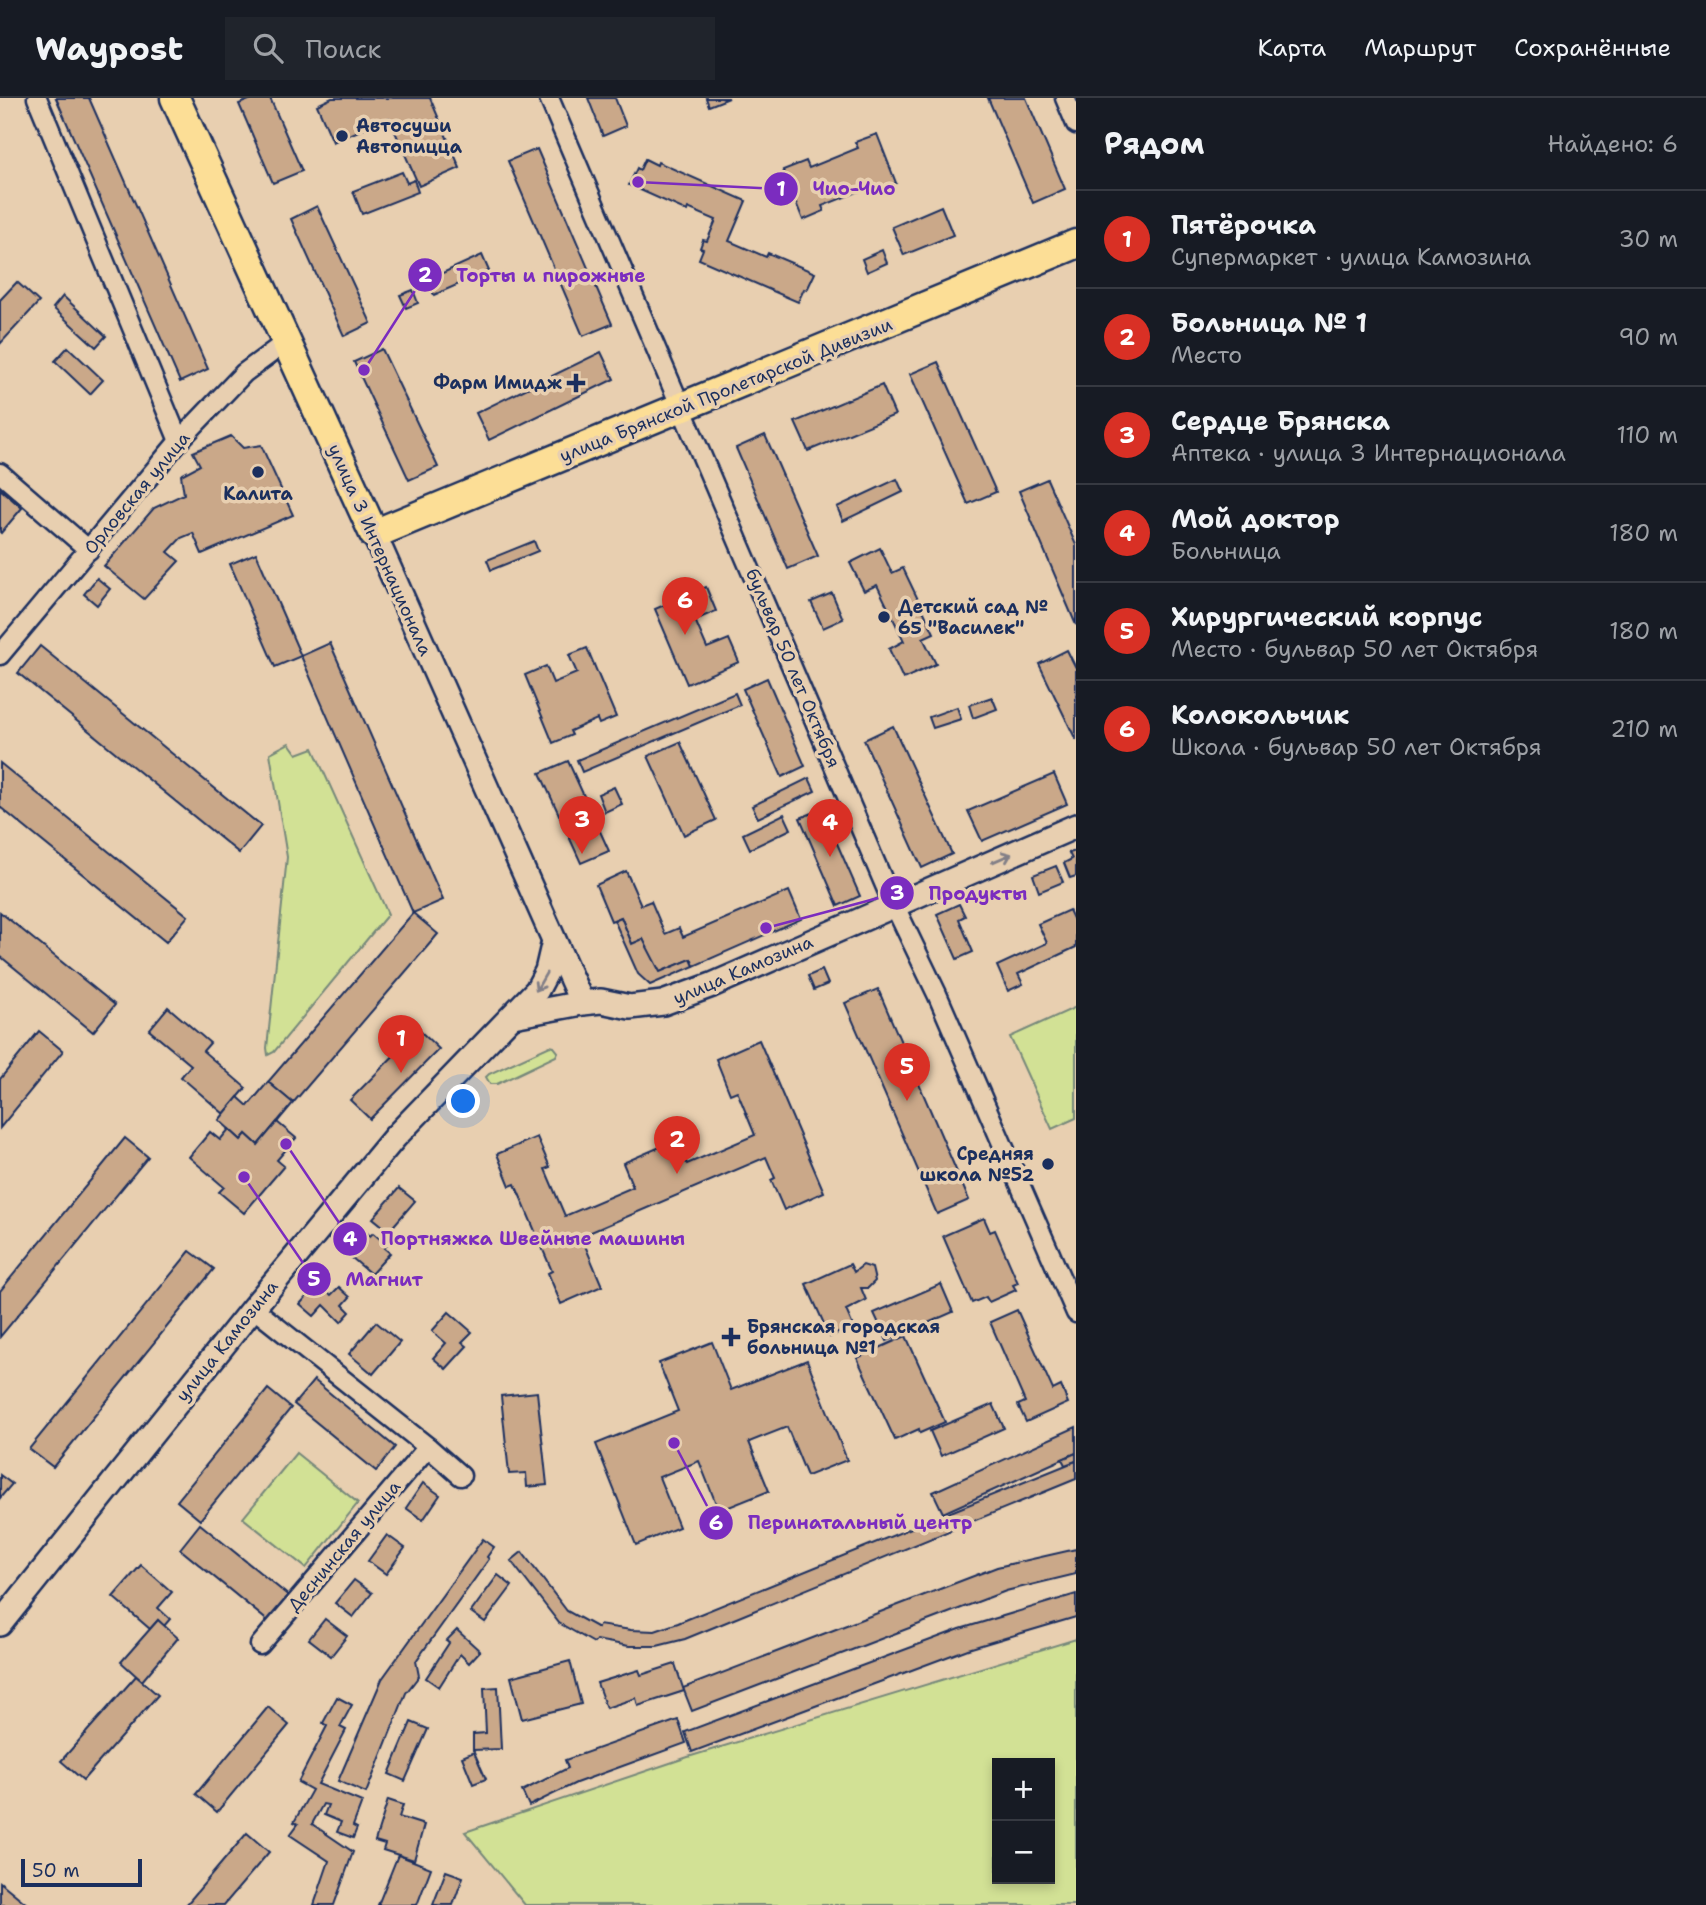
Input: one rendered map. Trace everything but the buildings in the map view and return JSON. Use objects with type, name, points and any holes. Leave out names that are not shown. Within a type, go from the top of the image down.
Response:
[{"type":"main road","name":"улица 3 Интернационала","points":[[175,98],[374,534]]},
{"type":"main road","name":"улица Брянской Пролетарской Дивизии","points":[[374,534],[1076,244]]},
{"type":"street","points":[[37,98],[179,442]]},
{"type":"street","name":"бульвар 50 лет Октября","points":[[549,98],[894,904],[937,994],[1076,1313]]},
{"type":"street","points":[[1065,98],[1076,124]]},
{"type":"street","name":"Орловская улица","points":[[0,655],[179,442],[244,373],[286,342]]},
{"type":"street","points":[[0,473],[89,550]]},
{"type":"street","name":"улица 3 Интернационала","points":[[374,534],[582,1003]]},
{"type":"street","name":"улица Камозина","points":[[0,1625],[253,1308],[395,1137],[513,1016],[582,1003],[601,1002],[630,1007],[663,1003],[712,985],[1076,826]]},
{"type":"street","points":[[513,1016],[537,990],[547,971],[554,941]]},
{"type":"street","points":[[253,1308],[461,1476]]},
{"type":"street","name":"Деснинская улица","points":[[260,1645],[428,1447]]},
{"type":"green space","points":[[289,743],[297,754],[313,748],[388,914],[274,1052],[268,1055],[287,857],[270,753]]},
{"type":"green space","points":[[1076,1007],[1076,1118],[1052,1129],[1010,1037]]},
{"type":"green space","points":[[550,1046],[558,1052],[556,1056],[497,1084],[490,1084],[486,1077],[489,1074]]},
{"type":"green space","points":[[296,1453],[358,1503],[306,1568],[243,1518]]},
{"type":"green space","points":[[1076,1639],[1076,1905],[525,1905],[465,1832],[688,1757]]},
{"type":"place","name":"Автосуши Автопицца","points":[[342,136]]},
{"type":"place","name":"Чио-Чио","points":[[638,182]]},
{"type":"place","name":"Торты и пирожные","points":[[364,370]]},
{"type":"place","name":"Фарм Имидж","points":[[576,383]]},
{"type":"place","name":"Калита","points":[[258,472]]},
{"type":"place","name":"Детский сад № 65 \"Василек\"","points":[[884,617]]},
{"type":"place","name":"Колокольчик","points":[[685,635]]},
{"type":"place","name":"Сердце Брянска","points":[[582,854]]},
{"type":"place","name":"Мой доктор","points":[[830,857]]},
{"type":"place","name":"Продукты","points":[[766,928]]},
{"type":"place","name":"Пятёрочка","points":[[401,1073]]},
{"type":"place","name":"Хирургический корпус","points":[[907,1101]]},
{"type":"place","name":"Портняжка Швейные машины","points":[[286,1144]]},
{"type":"place","name":"Средняя школа №52","points":[[1048,1164]]},
{"type":"place","name":"Больница № 1","points":[[677,1174]]},
{"type":"place","name":"Магнит","points":[[244,1177]]},
{"type":"place","name":"Брянская городская больница №1","points":[[731,1337]]},
{"type":"place","name":"Перинатальный центр","points":[[674,1443]]}]
